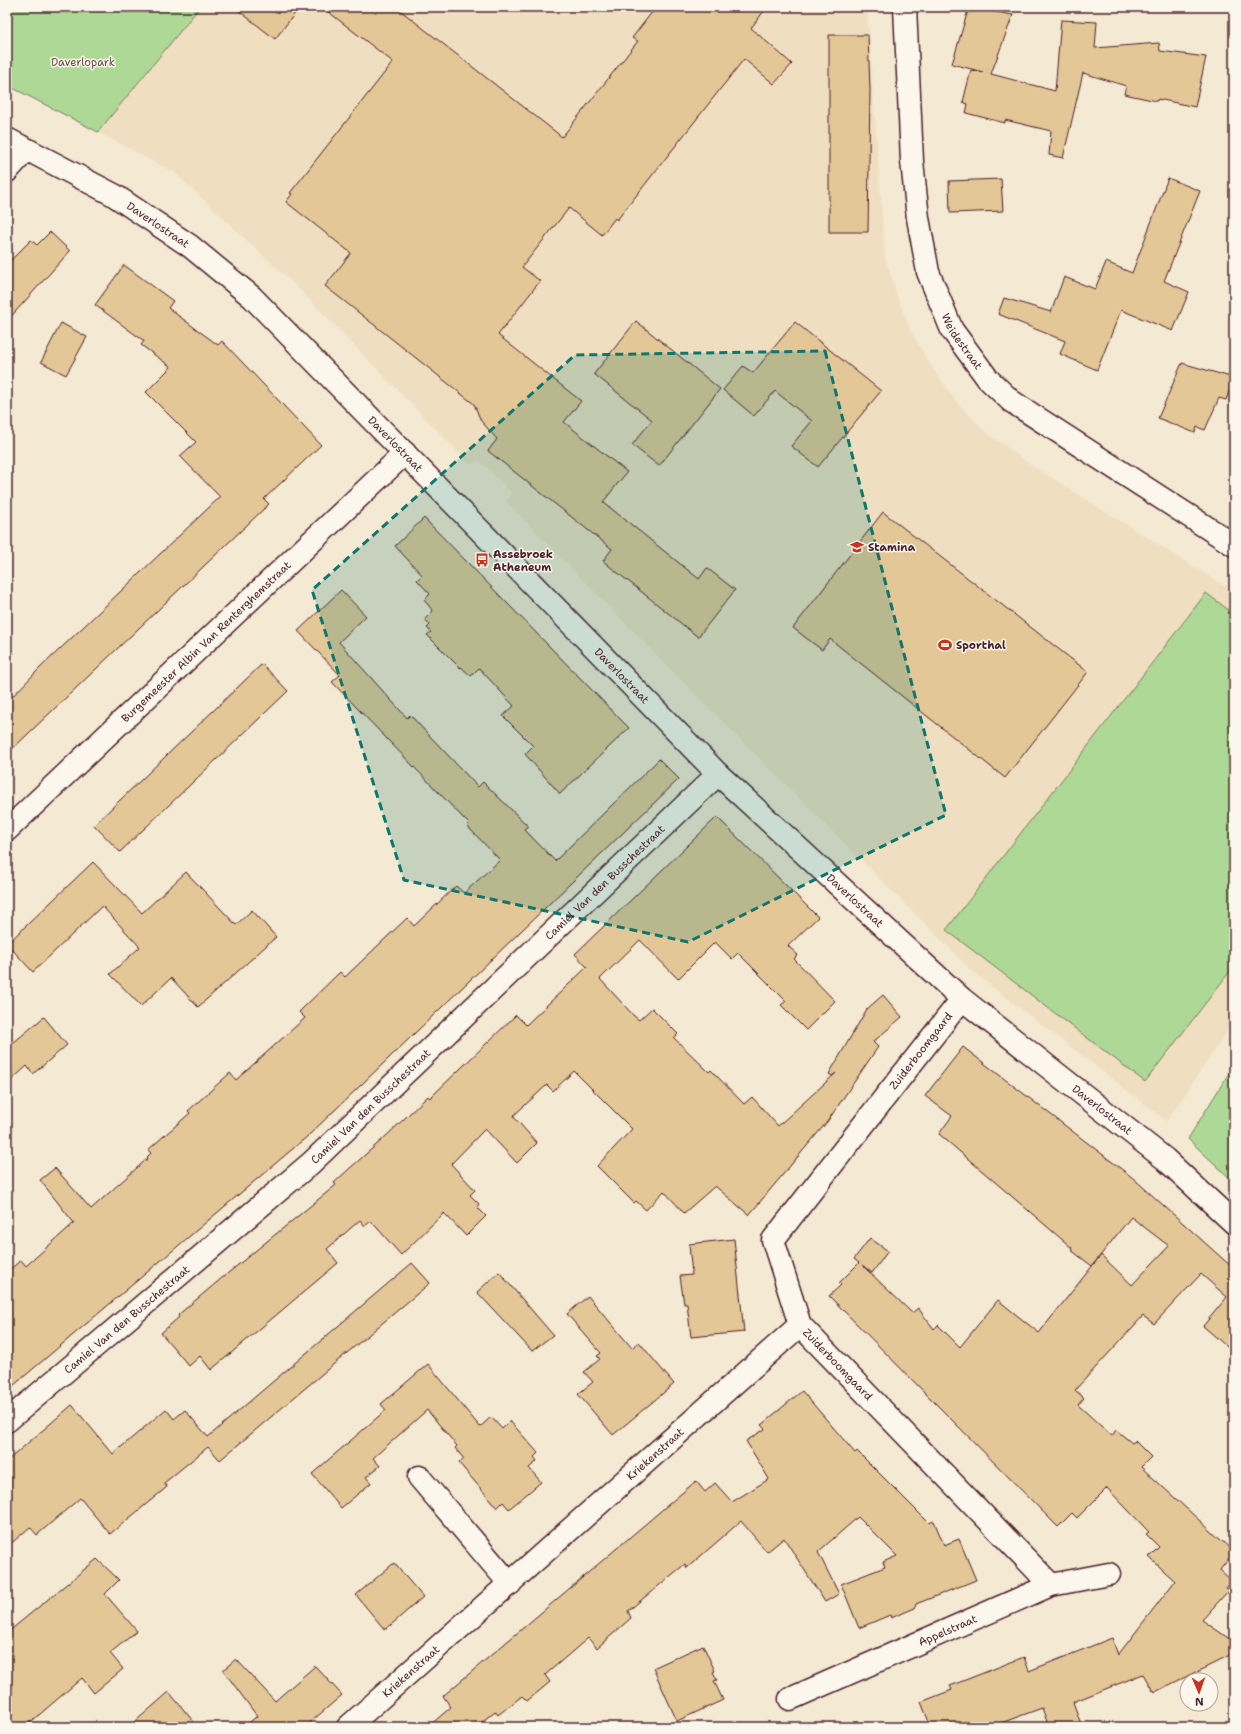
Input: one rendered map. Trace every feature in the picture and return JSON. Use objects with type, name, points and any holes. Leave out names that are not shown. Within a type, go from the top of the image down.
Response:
[{"type":"street","name":"Weidestraat","points":[[905,7],[912,160],[918,218],[928,272],[952,330],[988,379],[1011,401],[1234,545]]},
{"type":"street","name":"Daverlostraat","points":[[7,140],[114,195],[190,246],[252,296],[718,774],[962,999],[1166,1159],[1234,1223]]},
{"type":"street","points":[[7,171],[26,150]]},
{"type":"street","name":"Burgemeester Albin Van Renterghemstraat","points":[[7,830],[405,453]]},
{"type":"street","name":"Camiel Van den Busschestraat","points":[[7,1420],[311,1163],[718,774]]},
{"type":"street","name":"Zuiderboomgaard","points":[[962,999],[773,1240],[800,1325],[1051,1584]]},
{"type":"street","name":"Kriekenstraat","points":[[348,1727],[800,1325]]},
{"type":"street","points":[[420,1477],[510,1584]]},
{"type":"street","name":"Appelstraat","points":[[790,1699],[1051,1584],[1109,1574]]},
{"type":"highlighted area","points":[[825,351],[946,815],[688,942],[404,880],[312,590],[575,355]]},
{"type":"shaded area","name":"Stamina","points":[[200,7],[867,7],[885,257],[897,296],[911,332],[932,368],[958,404],[987,433],[1028,463],[1234,592],[1234,1021],[1167,1121],[973,972],[684,683],[507,502],[511,492],[480,461],[470,464],[296,286],[175,173],[98,132]]},
{"type":"green space","name":"Daverlopark","points":[[7,7],[200,7],[98,132],[7,85]]},
{"type":"green space","points":[[1206,593],[1234,614],[1234,966],[1145,1082],[946,930]]},
{"type":"green space","points":[[1234,1065],[1234,1182],[1188,1139]]},
{"type":"building","points":[[234,7],[300,7],[275,39]]},
{"type":"building","points":[[322,7],[396,7],[562,137],[638,41],[632,38],[656,7],[767,7],[751,28],[792,64],[774,84],[744,59],[617,220],[615,218],[602,235],[569,208],[522,267],[540,281],[498,335],[581,401],[564,422],[627,472],[603,502],[699,579],[707,568],[735,590],[698,637],[603,561],[612,549],[488,451],[497,439],[481,421],[474,404],[325,286],[351,253],[286,202],[292,194],[290,193],[393,62]]},
{"type":"building","points":[[969,7],[1013,15],[991,74],[1055,91],[1061,20],[1097,22],[1095,48],[1159,43],[1160,51],[1206,57],[1195,107],[1158,99],[1157,101],[1124,94],[1126,86],[1083,73],[1063,158],[1049,155],[1051,131],[1005,120],[1005,123],[966,113],[968,104],[963,102],[971,70],[983,72],[952,64]]},
{"type":"building","points":[[829,35],[868,35],[870,90],[868,232],[829,232]]},
{"type":"building","points":[[1168,178],[1200,191],[1164,281],[1189,292],[1173,331],[1121,310],[1097,370],[1060,354],[1065,341],[998,314],[1004,298],[1051,312],[1064,277],[1095,289],[1106,262],[1132,273]]},
{"type":"building","points":[[1001,179],[1003,211],[950,213],[949,181]]},
{"type":"building","points":[[50,232],[70,251],[7,321],[7,264],[31,240],[37,245]]},
{"type":"building","points":[[124,265],[173,301],[168,308],[218,345],[222,341],[321,445],[264,499],[269,504],[7,754],[7,702],[40,668],[220,497],[180,456],[196,442],[146,392],[171,367],[141,345],[144,341],[95,305]]},
{"type":"building","points":[[636,321],[720,389],[659,466],[632,445],[652,420],[594,374]]},
{"type":"building","points":[[795,322],[881,391],[818,467],[791,446],[812,421],[775,391],[754,416],[723,390],[743,366],[753,373]]},
{"type":"building","points":[[61,323],[87,337],[66,375],[41,362]]},
{"type":"building","points":[[1182,363],[1234,378],[1226,400],[1219,398],[1205,430],[1197,427],[1195,433],[1158,418]]},
{"type":"building","name":"Sporthal","points":[[883,512],[1088,672],[1005,778],[830,639],[822,650],[793,628]]},
{"type":"building","points":[[424,518],[629,728],[560,794],[525,754],[533,746],[503,716],[514,706],[479,668],[471,676],[461,667],[460,668],[427,635],[431,632],[427,628],[430,625],[425,619],[433,611],[424,600],[430,594],[417,580],[422,575],[395,546]]},
{"type":"building","points":[[341,590],[366,616],[339,642],[407,718],[410,715],[478,787],[483,782],[528,826],[524,829],[555,861],[659,759],[679,779],[309,1135],[7,1391],[7,1272],[21,1260],[26,1266],[74,1223],[40,1180],[55,1168],[91,1209],[148,1158],[147,1157],[151,1153],[148,1150],[190,1113],[188,1111],[230,1073],[236,1080],[305,1018],[299,1012],[340,972],[345,977],[407,918],[414,926],[456,886],[464,893],[500,860],[467,826],[469,824],[332,682],[340,675],[298,631]]},
{"type":"building","points":[[262,664],[288,691],[120,852],[94,825]]},
{"type":"building","points":[[717,817],[818,917],[788,946],[798,955],[794,959],[835,1001],[806,1030],[781,1005],[786,1001],[738,953],[732,959],[715,942],[678,979],[640,940],[600,979],[634,1016],[639,1020],[652,1008],[678,1034],[674,1038],[709,1072],[711,1070],[744,1104],[752,1097],[778,1126],[836,1073],[832,1076],[829,1074],[867,1009],[883,995],[902,1017],[873,1042],[878,1047],[827,1122],[749,1215],[715,1186],[684,1213],[664,1191],[646,1210],[636,1201],[634,1203],[597,1166],[632,1129],[574,1071],[553,1091],[547,1085],[513,1116],[537,1143],[517,1163],[485,1129],[451,1164],[475,1190],[470,1195],[479,1204],[477,1207],[486,1216],[466,1236],[444,1213],[401,1255],[371,1221],[365,1226],[360,1220],[327,1249],[338,1263],[211,1370],[200,1356],[189,1366],[161,1333],[179,1317],[178,1315],[336,1185],[334,1183],[428,1096],[430,1098],[516,1015],[526,1025],[587,967],[575,954]]},
{"type":"building","points":[[93,862],[142,913],[186,872],[236,925],[252,910],[276,937],[198,1007],[171,978],[141,1006],[110,974],[140,947],[102,906],[33,972],[7,944]]},
{"type":"building","points":[[44,1017],[67,1045],[33,1074],[27,1066],[7,1084],[7,1048]]},
{"type":"building","points":[[963,1047],[1133,1178],[1234,1269],[1234,1353],[1203,1326],[1227,1297],[1201,1274],[1154,1324],[1143,1316],[1075,1390],[1084,1398],[1078,1405],[1112,1436],[1116,1430],[1132,1443],[1135,1441],[1151,1457],[1141,1467],[1234,1552],[1220,1570],[1232,1581],[1226,1588],[1229,1590],[1202,1620],[1234,1642],[1234,1653],[1196,1672],[1179,1672],[1179,1680],[1155,1692],[1143,1674],[1073,1702],[1082,1727],[1049,1727],[1042,1708],[990,1727],[931,1727],[921,1702],[952,1690],[950,1686],[1024,1657],[1029,1671],[1112,1638],[1118,1655],[1175,1581],[1149,1557],[1159,1547],[1146,1534],[1149,1532],[1107,1488],[1077,1518],[1072,1513],[1058,1527],[829,1296],[841,1285],[839,1283],[859,1263],[854,1259],[870,1238],[888,1251],[872,1273],[862,1265],[912,1313],[918,1308],[934,1329],[938,1325],[960,1347],[998,1300],[1039,1333],[1101,1255],[1132,1285],[1169,1246],[1131,1217],[1092,1266],[1071,1250],[1072,1248],[939,1134],[952,1116],[925,1096]]},
{"type":"building","points":[[734,1239],[744,1332],[691,1337],[687,1304],[684,1304],[680,1276],[692,1275],[689,1244]]},
{"type":"building","points":[[412,1263],[430,1283],[220,1460],[208,1447],[164,1483],[167,1487],[110,1534],[80,1498],[37,1535],[30,1527],[7,1547],[7,1461],[72,1405],[113,1454],[166,1409],[174,1419],[185,1410],[208,1437]]},
{"type":"building","points":[[499,1272],[553,1335],[532,1351],[477,1292]]},
{"type":"building","points":[[588,1296],[632,1348],[639,1342],[674,1384],[613,1435],[578,1394],[593,1382],[584,1372],[600,1359],[597,1356],[601,1353],[567,1314]]},
{"type":"building","points":[[428,1364],[480,1427],[491,1417],[502,1429],[510,1421],[538,1453],[534,1457],[537,1461],[529,1468],[541,1482],[509,1509],[503,1502],[497,1508],[459,1463],[464,1459],[455,1448],[457,1446],[427,1410],[373,1458],[380,1466],[366,1477],[371,1483],[341,1508],[312,1474],[386,1410],[381,1404]]},
{"type":"building","points":[[802,1391],[855,1453],[857,1451],[929,1523],[934,1521],[944,1545],[959,1539],[976,1580],[916,1604],[915,1608],[891,1618],[890,1615],[859,1628],[841,1584],[885,1567],[883,1562],[897,1556],[858,1517],[818,1552],[839,1594],[825,1602],[784,1538],[767,1552],[741,1521],[687,1568],[685,1564],[628,1611],[631,1618],[597,1648],[588,1638],[545,1675],[550,1682],[527,1701],[522,1696],[498,1715],[495,1711],[476,1727],[428,1727],[451,1707],[443,1696],[696,1481],[705,1492],[715,1483],[732,1502],[769,1479],[746,1441],[765,1429],[761,1425]]},
{"type":"building","points":[[97,1559],[119,1580],[105,1594],[137,1631],[110,1653],[123,1669],[94,1693],[82,1678],[25,1727],[7,1727],[7,1633]]},
{"type":"building","points":[[394,1563],[423,1597],[385,1630],[356,1595]]},
{"type":"building","points":[[703,1645],[715,1671],[713,1672],[717,1680],[714,1681],[723,1700],[677,1721],[653,1668]]},
{"type":"building","points":[[236,1659],[275,1701],[315,1666],[342,1695],[305,1727],[244,1727],[257,1716],[223,1670]]},
{"type":"building","points":[[169,1692],[198,1727],[129,1727]]},
{"type":"place","name":"Stamina","points":[[857,547]]},
{"type":"place","name":"Assebroek Atheneum","points":[[482,560]]},
{"type":"place","name":"Sporthal","points":[[945,645]]}]
